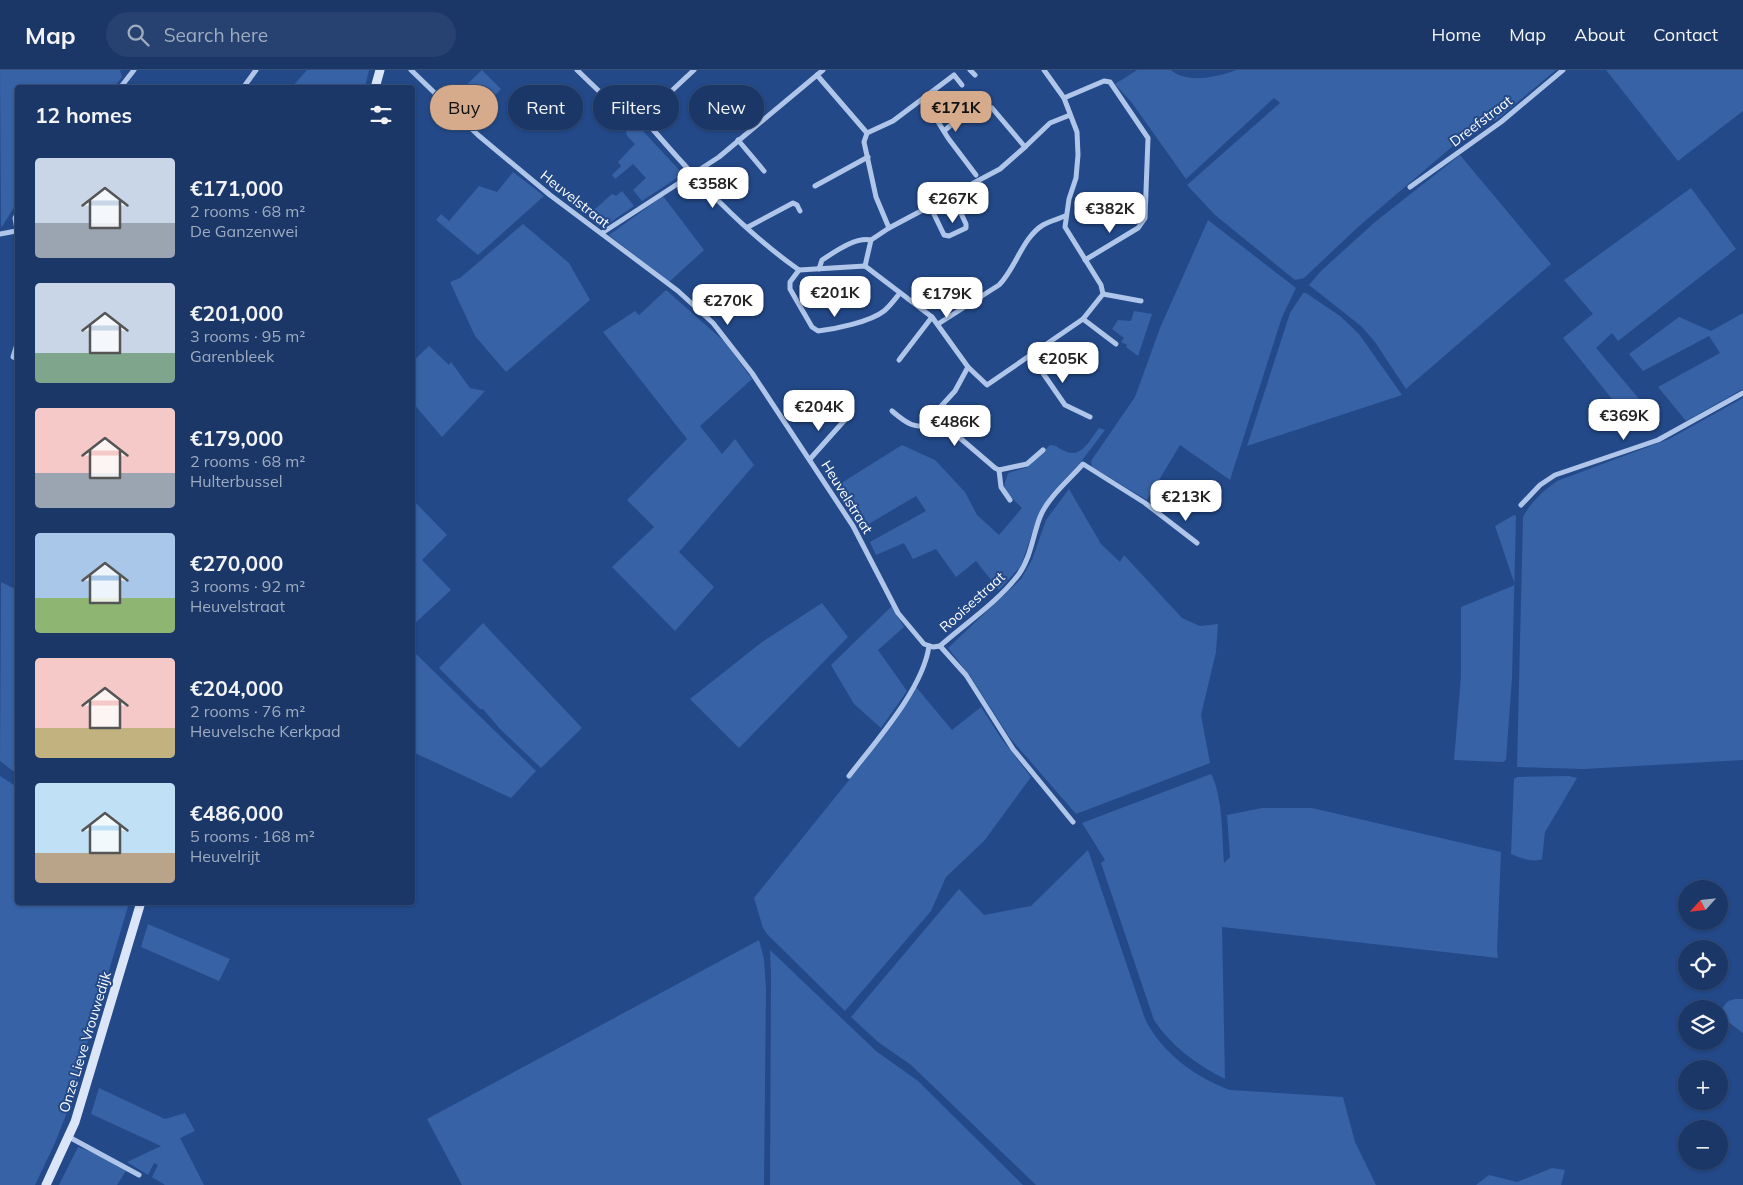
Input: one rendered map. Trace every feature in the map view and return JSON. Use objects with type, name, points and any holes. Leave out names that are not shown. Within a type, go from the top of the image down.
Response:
[{"type":"main road","points":[[376,85],[380,70]]},
{"type":"main road","name":"Onze Lieve Vrouwedijk","points":[[46,1185],[69,1137],[140,905]]},
{"type":"street","points":[[245,85],[256,70]]},
{"type":"street","name":"Heuvelstraat","points":[[411,70],[478,135],[550,195],[678,291],[713,323],[752,373],[853,526],[898,613],[911,630],[929,646]]},
{"type":"street","points":[[679,85],[694,70]]},
{"type":"street","points":[[602,233],[718,157],[823,70]]},
{"type":"street","points":[[970,70],[975,76]]},
{"type":"street","points":[[1044,70],[1064,98],[1077,132],[1076,178],[1065,216],[1065,227],[1101,285],[1103,294]]},
{"type":"street","name":"Dreefstraat","points":[[1410,187],[1501,122],[1563,70]]},
{"type":"street","points":[[120,85],[131,71]]},
{"type":"street","points":[[579,71],[593,85]]},
{"type":"street","points":[[817,75],[867,133]]},
{"type":"street","points":[[889,228],[876,197],[864,142],[867,133],[893,121],[954,75],[962,85]]},
{"type":"street","points":[[1064,98],[1104,81],[1110,82],[1148,138],[1145,218],[1138,228],[1085,260]]},
{"type":"street","points":[[924,99],[944,131],[976,175]]},
{"type":"street","points":[[944,131],[975,104]]},
{"type":"street","points":[[992,108],[1026,148]]},
{"type":"street","points":[[865,266],[871,240],[889,228],[953,196],[1000,169],[1026,148],[1050,123],[1070,114]]},
{"type":"street","points":[[653,130],[730,212],[799,270],[865,266],[932,317],[968,367],[987,385],[1032,356],[1083,319],[1103,294]]},
{"type":"street","points":[[738,140],[764,171]]},
{"type":"street","points":[[815,186],[868,157]]},
{"type":"street","points":[[930,208],[944,235],[949,236],[966,228],[966,224],[953,196]]},
{"type":"street","points":[[748,227],[793,203],[797,204],[800,211]]},
{"type":"street","points":[[938,324],[999,285],[1005,279],[1035,232],[1043,225],[1065,216]]},
{"type":"street","points":[[0,234],[15,233]]},
{"type":"street","points":[[819,269],[822,260],[834,252],[862,238],[871,240]]},
{"type":"street","points":[[799,270],[790,282],[790,289],[812,327],[818,331],[873,317],[884,311],[900,293]]},
{"type":"street","points":[[1103,294],[1140,301]]},
{"type":"street","points":[[899,360],[932,317]]},
{"type":"street","points":[[1083,319],[1116,344]]},
{"type":"street","points":[[1032,356],[1065,405],[1090,417]]},
{"type":"street","points":[[934,423],[934,415],[955,391],[968,367]]},
{"type":"street","points":[[1521,505],[1540,485],[1555,475],[1658,440],[1743,392]]},
{"type":"street","points":[[810,460],[851,413],[850,409]]},
{"type":"street","points":[[892,411],[907,424],[916,427],[925,427],[934,423]]},
{"type":"street","points":[[934,423],[960,438],[999,470],[1027,464],[1043,450]]},
{"type":"street","name":"Rooisestraat","points":[[940,646],[1006,589],[1020,572],[1026,562],[1040,516],[1047,504],[1083,464],[1139,499],[1197,543]]},
{"type":"street","points":[[999,470],[1001,487],[1010,500]]},
{"type":"street","points":[[849,776],[884,731],[910,693],[924,666],[929,646],[940,646],[966,674],[1013,749],[1073,822]]},
{"type":"street","points":[[69,1137],[139,1174]]},
{"type":"shaded area","points":[[0,70],[120,70],[122,77],[116,85],[15,85],[15,206],[1,228]]},
{"type":"shaded area","points":[[307,70],[369,70],[365,85],[294,85]]},
{"type":"shaded area","points":[[482,70],[497,85],[466,85]]},
{"type":"shaded area","points":[[1137,70],[1171,70],[1185,77],[1203,78],[1236,70],[1556,70],[1495,121],[1488,116],[1358,227],[1304,278],[1295,280],[1215,215],[1187,185],[1280,103],[1274,98],[1186,179],[1132,103],[1115,84]]},
{"type":"shaded area","points":[[1606,70],[1743,70],[1743,111],[1678,161]]},
{"type":"shaded area","points":[[628,130],[642,130],[682,173],[642,201],[633,190],[646,178],[633,164],[615,179],[612,175],[621,166],[618,162],[635,144],[627,136],[626,132]]},
{"type":"shaded area","points":[[1460,155],[1551,264],[1406,389],[1375,342],[1361,326],[1309,285],[1321,271],[1375,222]]},
{"type":"shaded area","points":[[513,172],[544,196],[478,255],[436,220],[441,214],[449,221],[479,186],[497,192]]},
{"type":"shaded area","points":[[1691,188],[1736,249],[1618,341],[1612,333],[1596,348],[1640,400],[1624,414],[1563,338],[1593,314],[1564,280]]},
{"type":"shaded area","points":[[622,191],[634,206],[605,226],[599,227],[587,216],[612,194],[616,196]]},
{"type":"shaded area","points":[[663,196],[704,250],[669,282],[609,235]]},
{"type":"shaded area","points":[[1208,220],[1296,288],[1282,317],[1230,480],[1180,445],[1147,500],[1092,467],[1091,461],[1135,397],[1160,328]]},
{"type":"shaded area","points":[[523,224],[569,263],[590,300],[506,372],[475,336],[450,282],[460,278]]},
{"type":"shaded area","points":[[666,290],[725,342],[752,379],[700,426],[722,454],[735,439],[754,465],[679,552],[714,587],[675,631],[612,567],[654,527],[627,500],[687,439],[603,332],[635,311],[639,315]]},
{"type":"shaded area","points":[[1303,293],[1306,293],[1340,316],[1359,334],[1402,395],[1247,446],[1290,313]]},
{"type":"shaded area","points":[[1134,311],[1152,314],[1138,356],[1121,342],[1124,338],[1112,329],[1118,320],[1131,321]]},
{"type":"shaded area","points":[[1743,313],[1743,389],[1686,421],[1658,387],[1720,353],[1709,336],[1643,371],[1629,354],[1679,317],[1711,331]]},
{"type":"shaded area","points":[[429,346],[449,365],[451,362],[470,388],[485,391],[442,437],[415,405],[415,359]]},
{"type":"shaded area","points":[[1743,398],[1743,760],[1584,769],[1517,767],[1523,517],[1526,512],[1538,497],[1557,481],[1669,439]]},
{"type":"shaded area","points":[[1099,428],[1105,430],[1077,467],[1050,495],[1038,516],[1021,566],[999,590],[976,561],[956,577],[936,549],[913,559],[904,543],[876,555],[870,542],[926,511],[916,496],[862,528],[835,487],[902,445],[935,460],[965,492],[977,515],[999,535],[1022,508],[1008,494],[1004,486],[1008,473],[1028,467],[1050,445],[1076,453],[1085,447]]},
{"type":"shaded area","points":[[1069,489],[1101,544],[1120,562],[1124,555],[1182,618],[1200,626],[1218,624],[1216,652],[1201,715],[1210,763],[1076,814],[1010,738],[970,676],[948,648],[1021,579],[1032,560],[1046,520]]},
{"type":"shaded area","points":[[415,502],[447,535],[422,560],[451,590],[415,623]]},
{"type":"shaded area","points":[[1514,515],[1516,516],[1514,583],[1495,526]]},
{"type":"shaded area","points":[[1,582],[15,589],[15,772],[0,761]]},
{"type":"shaded area","points":[[1514,585],[1512,678],[1506,760],[1503,762],[1454,760],[1461,676],[1461,607]]},
{"type":"shaded area","points":[[822,603],[848,637],[739,748],[690,699],[762,642]]},
{"type":"shaded area","points":[[892,606],[904,627],[878,650],[907,691],[881,728],[854,704],[831,665]]},
{"type":"shaded area","points":[[483,623],[582,728],[541,768],[500,729],[483,709],[480,709],[439,668]]},
{"type":"shaded area","points":[[415,653],[536,771],[511,798],[415,753]]},
{"type":"shaded area","points":[[916,687],[952,730],[981,707],[1001,738],[1031,777],[984,841],[946,877],[931,911],[845,1011],[767,934],[763,928],[754,898],[866,759]]},
{"type":"shaded area","points":[[1211,774],[1220,805],[1224,863],[1230,857],[1227,815],[1262,808],[1312,808],[1501,852],[1498,958],[1222,927],[1225,1079],[1204,1068],[1168,1038],[1154,1020],[1101,863],[1105,860],[1082,823]]},
{"type":"shaded area","points":[[0,776],[15,786],[15,905],[128,905],[66,1115],[54,1145],[35,1185],[0,1185]]},
{"type":"shaded area","points":[[1569,776],[1577,778],[1545,832],[1542,859],[1530,860],[1511,854],[1514,779],[1517,777]]},
{"type":"shaded area","points":[[1088,850],[1145,1019],[1160,1042],[1192,1071],[1230,1090],[1343,1097],[1355,1142],[1376,1185],[1036,1185],[911,1065],[878,1042],[851,1017],[959,889],[984,915],[1031,906]]},
{"type":"shaded area","points":[[148,924],[230,959],[219,981],[141,947]]},
{"type":"shaded area","points":[[759,940],[764,959],[766,989],[764,1185],[462,1185],[427,1119]]},
{"type":"shaded area","points":[[770,950],[876,1051],[918,1081],[1023,1185],[770,1185]]},
{"type":"shaded area","points":[[1743,999],[1743,1033],[1728,1022],[1728,1001]]},
{"type":"shaded area","points":[[99,1088],[165,1119],[185,1113],[195,1131],[180,1138],[204,1185],[165,1185],[152,1177],[158,1165],[154,1163],[148,1175],[127,1162],[161,1146],[91,1114]]},
{"type":"shaded area","points":[[78,1147],[95,1153],[126,1171],[117,1185],[59,1185]]},
{"type":"shaded area","points":[[1552,1168],[1565,1170],[1561,1185],[1476,1185],[1489,1175],[1517,1182]]}]
